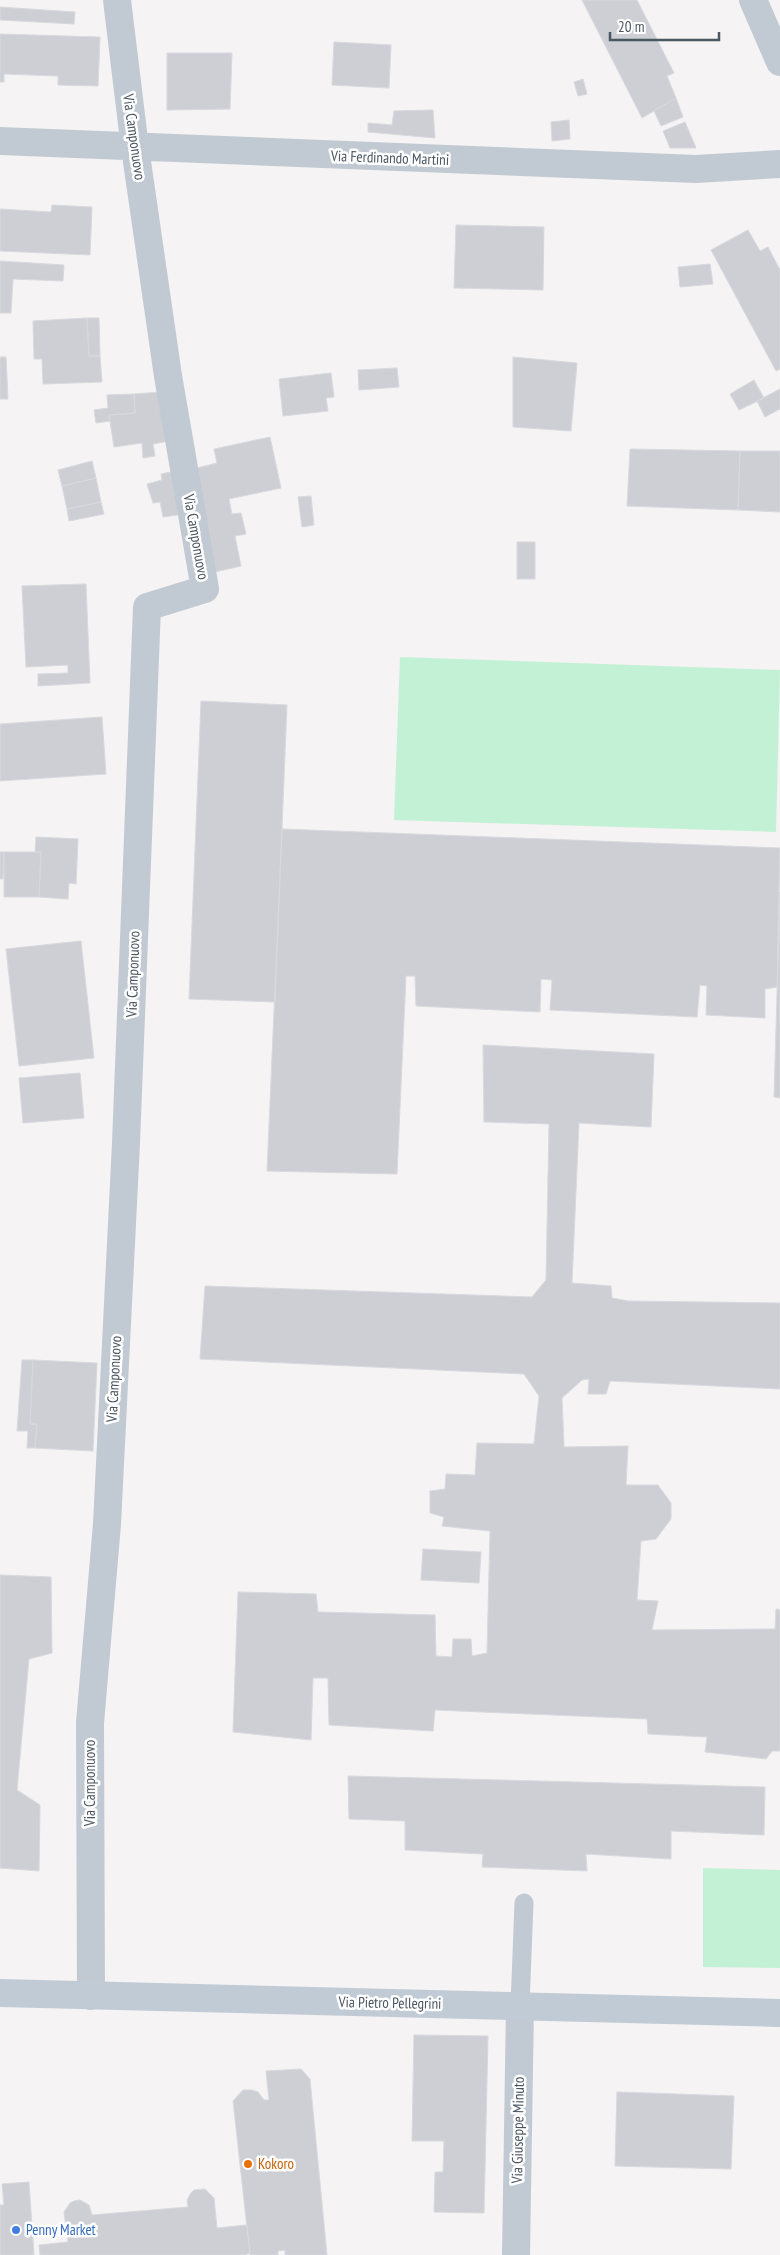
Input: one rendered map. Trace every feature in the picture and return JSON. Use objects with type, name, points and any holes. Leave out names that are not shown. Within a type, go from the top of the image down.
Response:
[{"type":"main road","name":"Via Pietro Pellegrini","points":[[0,1993],[780,2013]]},
{"type":"street","name":"Via Camponuovo","points":[[91,1996],[90,1723],[107,1524],[127,1123],[147,607],[204,589],[168,376],[135,148],[117,0]]},
{"type":"street","points":[[753,0],[780,62]]},
{"type":"street","name":"Via Ferdinando Martini","points":[[0,141],[696,170],[780,164]]},
{"type":"street","name":"Via Giuseppe Minuto","points":[[516,2255],[520,2006]]},
{"type":"lane","points":[[520,2006],[524,1903]]},
{"type":"green space","points":[[400,657],[780,670],[776,832],[394,820]]},
{"type":"green space","points":[[703,1868],[780,1870],[780,1968],[703,1967]]},
{"type":"building","points":[[582,0],[637,0],[674,73],[667,76],[676,98],[642,118]]},
{"type":"building","points":[[0,7],[75,12],[74,24],[0,20]]},
{"type":"building","points":[[0,34],[100,37],[98,86],[58,85],[58,76],[4,74],[4,82],[0,82]]},
{"type":"building","points":[[334,42],[391,45],[389,88],[332,85]]},
{"type":"building","points":[[167,53],[232,53],[230,109],[167,110]]},
{"type":"building","points":[[583,79],[587,94],[578,96],[574,82]]},
{"type":"building","points":[[676,98],[683,117],[661,126],[654,111]]},
{"type":"building","points":[[433,110],[435,138],[368,132],[368,123],[392,125],[394,111]]},
{"type":"building","points":[[569,120],[570,139],[552,141],[551,122]]},
{"type":"building","points":[[685,122],[696,148],[670,148],[663,131]]},
{"type":"building","points":[[52,205],[92,207],[90,255],[0,251],[0,209],[51,212]]},
{"type":"building","points":[[456,225],[544,227],[543,290],[454,288]]},
{"type":"building","points":[[748,230],[760,251],[768,247],[780,270],[780,369],[776,371],[711,250]]},
{"type":"building","points":[[0,261],[64,265],[63,281],[13,279],[11,313],[0,313]]},
{"type":"building","points":[[710,264],[713,284],[680,287],[678,267]]},
{"type":"building","points":[[87,318],[89,356],[100,356],[102,382],[43,384],[42,359],[34,359],[33,321]]},
{"type":"building","points":[[87,318],[99,318],[100,356],[89,356]]},
{"type":"building","points":[[0,357],[6,357],[8,399],[0,399]]},
{"type":"building","points":[[513,357],[577,363],[571,431],[513,427]]},
{"type":"building","points":[[397,368],[399,387],[359,390],[358,370]]},
{"type":"building","points":[[331,373],[334,397],[326,398],[328,411],[283,416],[279,379]]},
{"type":"building","points":[[754,380],[764,398],[739,410],[730,394]]},
{"type":"building","points":[[780,389],[780,409],[765,417],[757,401]]},
{"type":"building","points":[[162,392],[169,441],[153,444],[155,456],[143,458],[142,443],[114,447],[109,415],[135,413],[134,394]]},
{"type":"building","points":[[134,394],[135,413],[109,415],[110,421],[96,423],[94,410],[108,408],[107,395]]},
{"type":"building","points":[[270,437],[281,488],[229,499],[232,514],[241,513],[246,534],[235,536],[241,566],[215,572],[193,469],[217,463],[214,449]]},
{"type":"building","points":[[630,449],[740,451],[738,510],[627,506]]},
{"type":"building","points":[[740,451],[780,451],[780,512],[738,510]]},
{"type":"building","points":[[92,461],[96,478],[62,486],[58,470]]},
{"type":"building","points":[[175,471],[184,514],[163,517],[160,502],[153,503],[147,484],[162,480],[161,474]]},
{"type":"building","points":[[96,478],[101,502],[67,509],[62,486]]},
{"type":"building","points":[[311,496],[314,525],[302,527],[298,497]]},
{"type":"building","points":[[101,502],[104,514],[69,521],[67,509]]},
{"type":"building","points":[[517,542],[535,542],[535,579],[517,579]]},
{"type":"building","points":[[86,584],[90,683],[38,686],[38,674],[68,673],[68,665],[26,667],[22,586]]},
{"type":"building","points":[[201,701],[287,705],[275,1002],[189,999]]},
{"type":"building","points":[[102,717],[106,774],[0,781],[0,724]]},
{"type":"building","points":[[282,829],[780,848],[777,987],[765,989],[765,1018],[706,1015],[707,986],[700,985],[697,1017],[550,1010],[552,980],[541,979],[540,1012],[416,1006],[415,976],[406,976],[397,1174],[267,1171]]},
{"type":"building","points":[[36,837],[78,839],[76,884],[69,883],[68,899],[39,897],[41,852],[35,852]]},
{"type":"building","points":[[0,852],[4,852],[3,879],[0,879]]},
{"type":"building","points":[[4,852],[41,852],[39,897],[4,897]]},
{"type":"building","points":[[780,892],[780,1098],[774,1097]]},
{"type":"building","points":[[81,941],[94,1058],[19,1066],[6,949]]},
{"type":"building","points":[[483,1045],[654,1054],[651,1127],[579,1123],[572,1283],[611,1286],[612,1298],[628,1301],[780,1303],[780,1389],[610,1381],[606,1394],[588,1394],[589,1379],[582,1380],[562,1398],[564,1447],[628,1446],[626,1485],[658,1485],[671,1503],[671,1519],[656,1539],[641,1541],[637,1600],[658,1601],[652,1630],[775,1629],[776,1609],[780,1610],[780,1751],[772,1751],[766,1759],[705,1752],[707,1737],[648,1734],[647,1719],[435,1710],[433,1731],[329,1725],[328,1678],[313,1678],[311,1740],[233,1732],[238,1592],[316,1594],[318,1612],[435,1615],[436,1656],[452,1657],[453,1639],[471,1639],[472,1656],[487,1653],[490,1531],[442,1526],[444,1517],[430,1513],[430,1491],[445,1489],[446,1474],[475,1475],[477,1443],[534,1444],[539,1396],[524,1374],[200,1359],[205,1286],[532,1297],[546,1280],[549,1124],[484,1122]]},
{"type":"building","points":[[80,1073],[84,1118],[23,1123],[19,1078]]},
{"type":"building","points":[[22,1360],[33,1360],[30,1424],[37,1424],[35,1448],[27,1448],[28,1431],[17,1431]]},
{"type":"building","points":[[33,1360],[97,1363],[93,1451],[35,1448],[37,1424],[30,1424]]},
{"type":"building","points":[[423,1549],[481,1552],[479,1583],[421,1580]]},
{"type":"building","points":[[0,1575],[51,1577],[52,1653],[29,1659],[17,1790],[40,1805],[39,1871],[0,1868]]},
{"type":"building","points":[[348,1776],[765,1787],[764,1835],[671,1831],[671,1859],[586,1854],[587,1871],[482,1867],[483,1854],[405,1850],[405,1821],[349,1819]]},
{"type":"building","points":[[414,2035],[488,2036],[484,2213],[434,2212],[435,2172],[443,2172],[444,2141],[412,2141]]},
{"type":"building","points":[[301,2069],[310,2079],[327,2255],[285,2255],[285,2250],[278,2251],[278,2255],[250,2255],[233,2101],[243,2090],[258,2092],[264,2100],[269,2100],[266,2071]]},
{"type":"building","points":[[617,2092],[734,2096],[731,2169],[615,2166]]},
{"type":"building","name":"Penny Market","points":[[29,2182],[34,2255],[0,2255],[0,2205],[4,2205],[2,2184]]},
{"type":"building","points":[[205,2189],[214,2198],[217,2228],[247,2225],[250,2253],[245,2255],[40,2255],[39,2245],[68,2242],[64,2212],[70,2203],[74,2201],[80,2200],[89,2205],[92,2215],[188,2207],[187,2200],[191,2193],[194,2190]]},
{"type":"place","name":"Kokoro","points":[[248,2164]]},
{"type":"place","name":"Penny Market","points":[[16,2230]]}]
